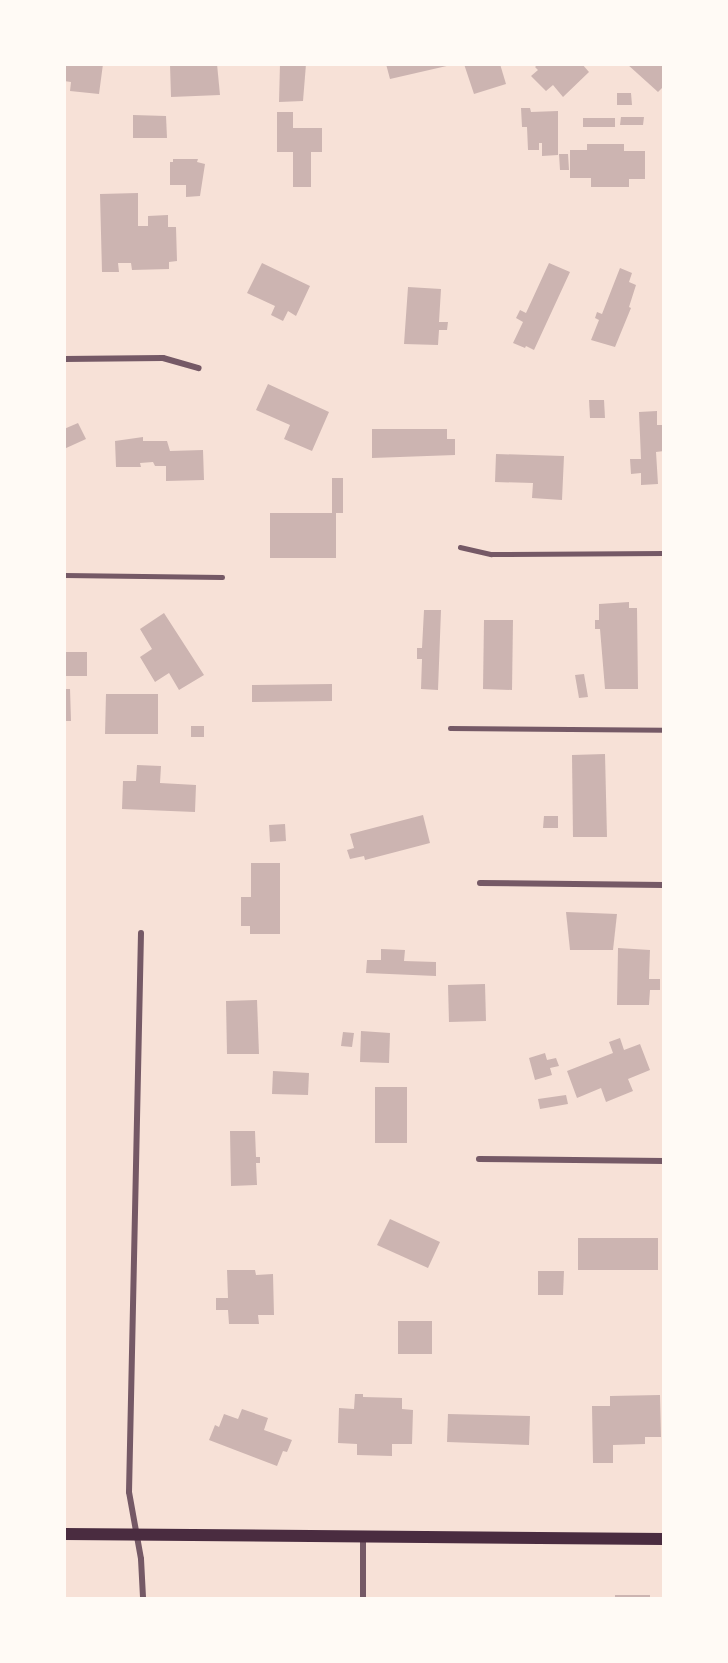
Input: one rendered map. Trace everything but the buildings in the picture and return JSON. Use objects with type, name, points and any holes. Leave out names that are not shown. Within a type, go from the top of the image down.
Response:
[{"type":"main road","points":[[64,1534],[663,1539]]},
{"type":"street","points":[[64,359],[163,358],[199,368]]},
{"type":"street","points":[[480,883],[663,885]]},
{"type":"street","points":[[141,933],[129,1492],[138,1534],[143,1599]]},
{"type":"street","points":[[479,1159],[663,1161]]},
{"type":"street","points":[[363,1535],[363,1599]]},
{"type":"lane","points":[[460,547],[491,554],[663,553]]},
{"type":"lane","points":[[64,575],[222,577]]},
{"type":"lane","points":[[450,728],[663,730]]}]
